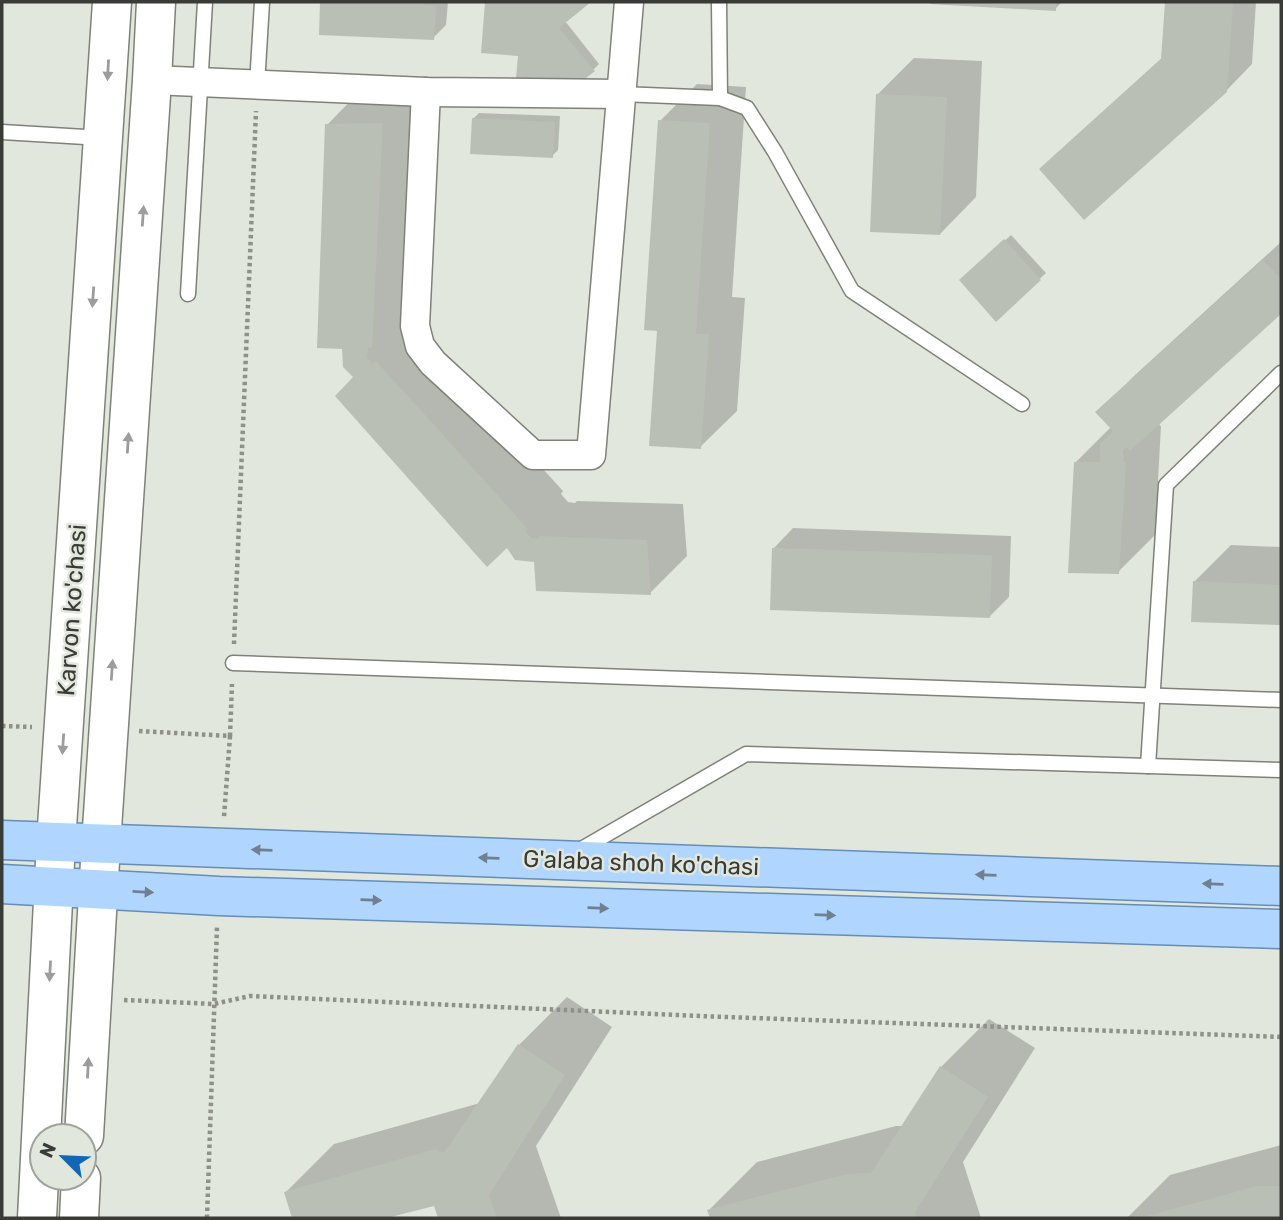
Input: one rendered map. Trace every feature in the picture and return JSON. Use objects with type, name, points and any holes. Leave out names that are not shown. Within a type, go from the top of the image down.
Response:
[{"type":"main road","name":"Karvon ko'chasi","points":[[37,1218],[56,842],[112,2]]},
{"type":"main road","points":[[85,1122],[156,2]]},
{"type":"main road","name":"G'alaba shoh ko'chasi","points":[[2,840],[1281,886]]},
{"type":"main road","name":"G'alaba shoh ko'chasi","points":[[2,884],[219,896],[1281,929]]},
{"type":"main road","points":[[79,1218],[80,1192]]},
{"type":"street","points":[[426,92],[415,326],[420,346],[433,363],[533,455],[591,455],[629,2]]},
{"type":"street","points":[[152,80],[426,92],[621,94]]},
{"type":"lane","points":[[188,294],[205,2]]},
{"type":"lane","points":[[257,85],[262,2]]},
{"type":"lane","points":[[719,2],[720,98]]},
{"type":"lane","points":[[621,94],[720,98],[747,107],[852,290],[1022,404]]},
{"type":"lane","points":[[2,132],[104,138]]},
{"type":"lane","points":[[1149,766],[1166,485],[1281,373]]},
{"type":"lane","points":[[233,663],[1281,700]]},
{"type":"lane","points":[[563,860],[746,754],[1281,771]]},
{"type":"path","points":[[222,849],[230,736],[257,85]]},
{"type":"path","points":[[2,726],[64,728]]},
{"type":"path","points":[[108,730],[230,736]]},
{"type":"path","points":[[207,1218],[219,896]]},
{"type":"path","points":[[124,1000],[214,1004],[250,996],[686,1016],[1281,1037]]},
{"type":"building","points":[[320,2],[424,2],[424,5],[436,6],[434,40],[319,35]]},
{"type":"building","points":[[485,2],[591,2],[559,28],[595,71],[581,82],[516,78],[518,56],[481,53]]},
{"type":"building","points":[[1056,2],[1056,11],[930,4]]},
{"type":"building","points":[[1165,2],[1233,2],[1227,92],[1084,220],[1039,169],[1161,59]]},
{"type":"building","points":[[876,94],[947,97],[940,235],[870,232]]},
{"type":"building","points":[[472,118],[555,122],[553,158],[470,154]]},
{"type":"building","points":[[658,120],[710,123],[696,334],[709,334],[701,449],[649,446],[657,331],[644,330]]},
{"type":"building","points":[[383,123],[372,347],[368,348],[367,357],[372,364],[376,361],[528,529],[525,531],[531,538],[537,539],[539,536],[647,540],[651,595],[536,591],[534,562],[515,560],[507,548],[487,567],[335,396],[353,377],[343,367],[342,349],[317,348],[325,124]]},
{"type":"building","points":[[1004,239],[1041,280],[996,322],[959,280]]},
{"type":"building","points":[[1263,260],[1281,277],[1281,314],[1130,451],[1127,447],[1123,450],[1126,462],[1119,574],[1068,573],[1074,462],[1100,462],[1100,444],[1113,431],[1095,412]]},
{"type":"building","points":[[772,548],[992,555],[990,618],[770,610]]},
{"type":"building","points":[[1193,581],[1281,585],[1281,625],[1191,622]]},
{"type":"building","points":[[518,1044],[565,1075],[489,1195],[497,1218],[438,1218],[434,1206],[387,1218],[292,1218],[284,1192],[435,1149],[444,1153]]},
{"type":"building","points":[[940,1066],[988,1097],[915,1212],[917,1218],[710,1218],[707,1210],[847,1174],[871,1173]]},
{"type":"building","points":[[1257,1186],[1281,1186],[1281,1218],[1140,1218]]}]
